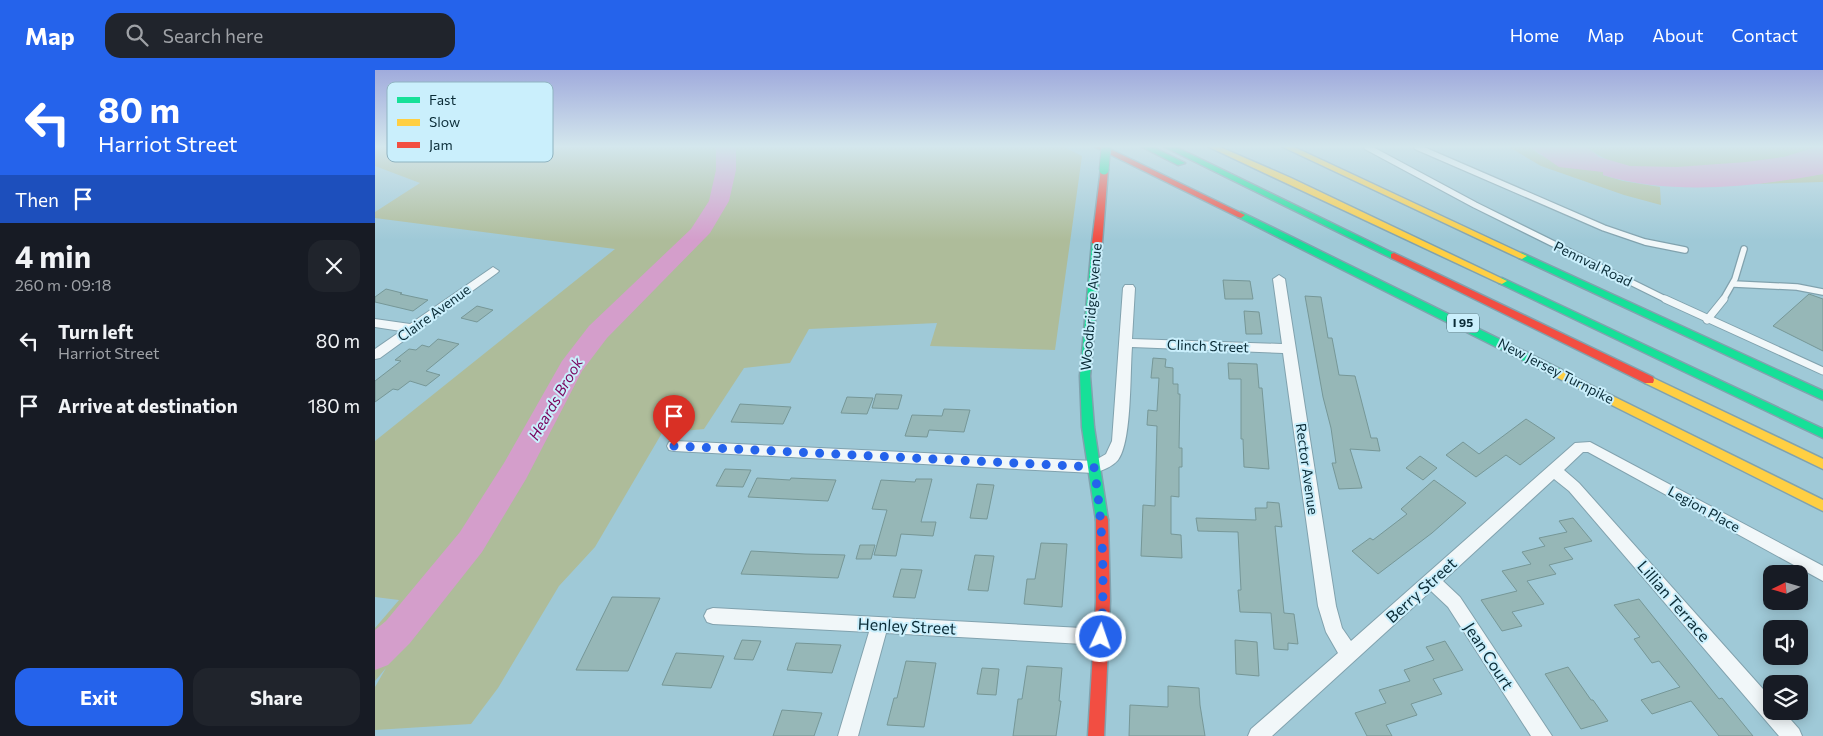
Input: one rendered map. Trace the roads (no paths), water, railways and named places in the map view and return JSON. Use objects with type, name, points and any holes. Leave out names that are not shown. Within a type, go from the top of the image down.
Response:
[{"type":"main road","name":"Woodbridge Avenue","points":[[1096,736],[1103,541],[1086,410],[1085,359],[1103,178]]},
{"type":"main road","name":"New Jersey Turnpike","points":[[1164,178],[1323,254],[1823,506]]},
{"type":"main road","points":[[1215,178],[1480,298]]},
{"type":"main road","name":"I 95","points":[[1233,178],[1823,464]]},
{"type":"main road","points":[[1284,178],[1823,434]]},
{"type":"main road","points":[[1354,178],[1823,396]]},
{"type":"street","name":"Claire Avenue","points":[[375,355],[493,271]]},
{"type":"street","name":"Rector Avenue","points":[[1279,279],[1327,606],[1332,628],[1337,638],[1350,653]]},
{"type":"street","points":[[674,446],[1094,467],[1109,461],[1117,452],[1119,446],[1129,288]]},
{"type":"street","points":[[375,323],[412,328]]},
{"type":"street","name":"Clinch Street","points":[[1125,343],[1290,349]]},
{"type":"street","name":"Berry Street","points":[[1258,736],[1553,470],[1580,447],[1585,446]]},
{"type":"street","name":"Legion Place","points":[[1585,446],[1823,574]]},
{"type":"street","name":"Lillian Terrace","points":[[1553,470],[1574,487],[1792,736]]},
{"type":"street","name":"Jean Court","points":[[1431,580],[1453,602],[1542,736]]},
{"type":"street","name":"Henley Street","points":[[713,616],[1101,637]]},
{"type":"street","points":[[849,736],[879,625]]},
{"type":"lane","name":"Pennval Road","points":[[1425,178],[1707,320],[1823,371]]},
{"type":"lane","points":[[1488,178],[1540,203],[1633,239],[1685,250]]},
{"type":"lane","points":[[1707,320],[1730,293],[1741,266],[1744,249]]},
{"type":"lane","points":[[1734,284],[1797,287],[1823,292]]},
{"type":"waterway","name":"Heards Brook","points":[[375,653],[398,632],[471,542],[515,471],[571,367],[598,332],[699,233],[719,201],[724,178]]},
{"type":"waterway","points":[[375,633],[398,632]]}]
